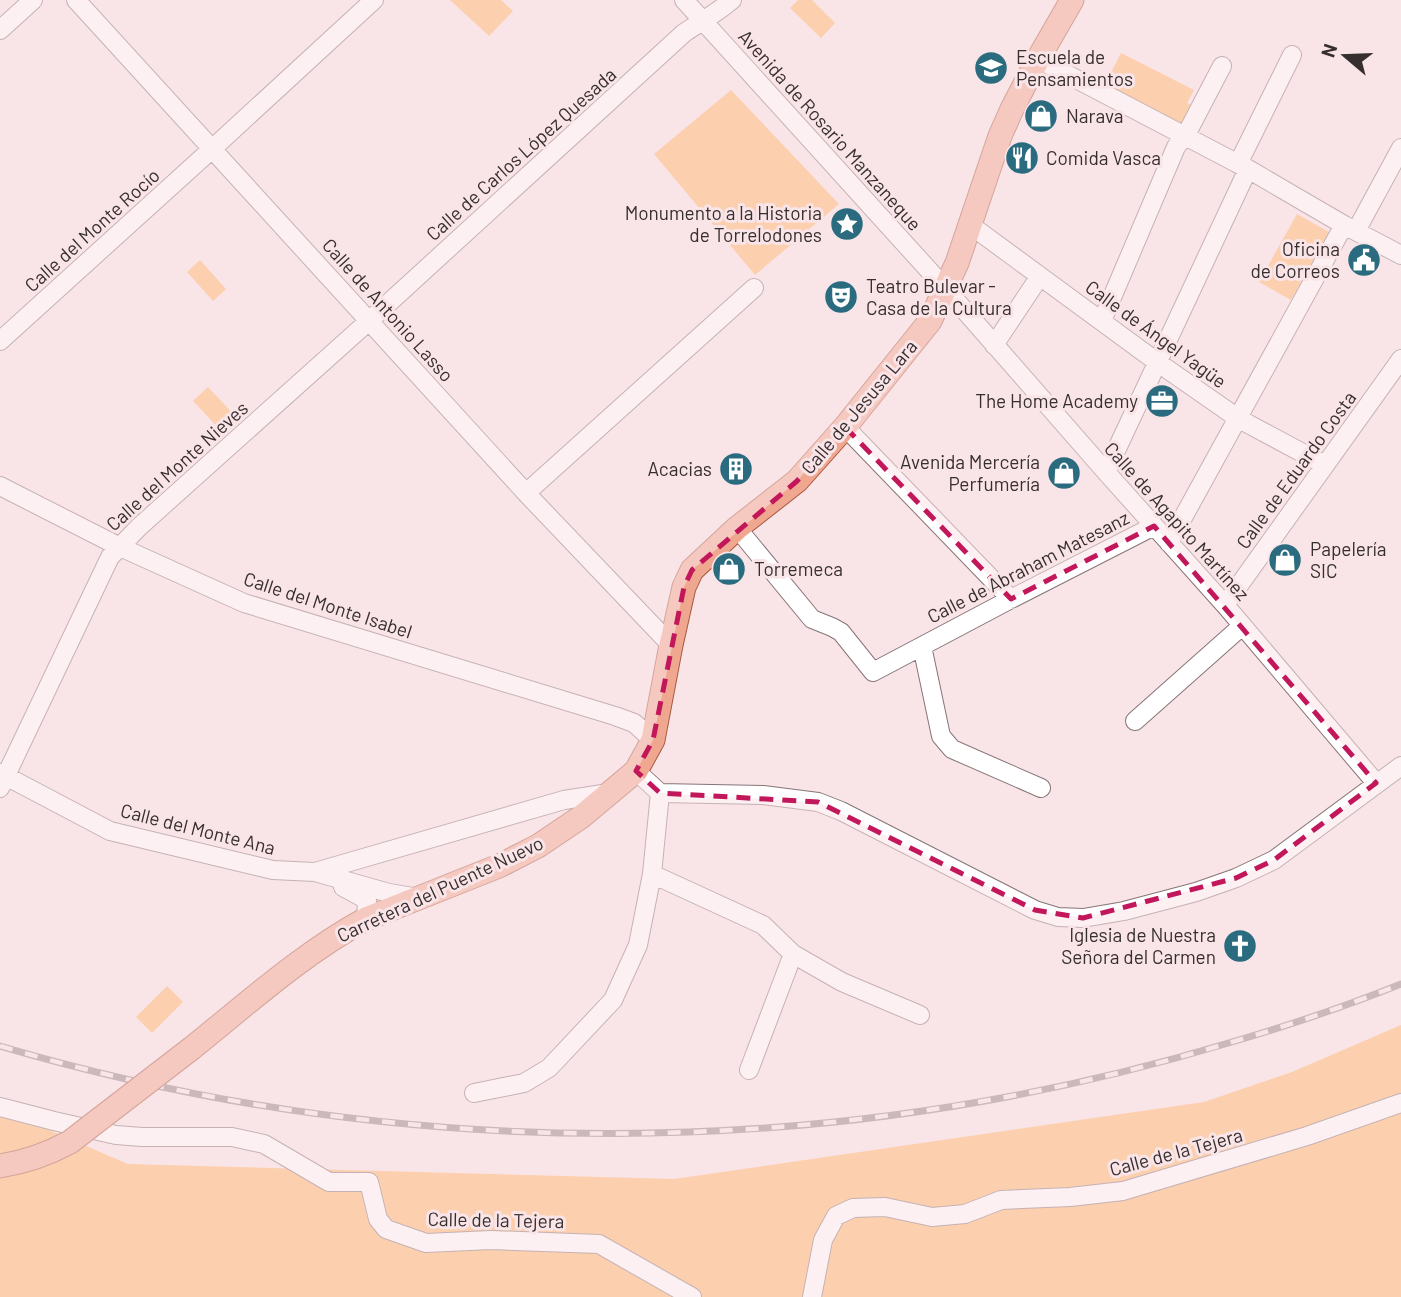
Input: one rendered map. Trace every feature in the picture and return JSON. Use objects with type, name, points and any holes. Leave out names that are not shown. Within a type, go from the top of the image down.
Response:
[{"type":"main road","name":"Calle de Jesusa Lara","points":[[684,587],[692,570],[737,528],[797,481],[845,427],[930,321],[957,263],[1000,136],[1038,59],[1072,0]]},
{"type":"main road","name":"Carretera del Puente Nuevo","points":[[0,1166],[40,1156],[70,1142],[303,958],[366,919],[499,866],[538,846],[612,793],[636,771],[653,740],[684,587]]},
{"type":"street","points":[[0,30],[33,0]]},
{"type":"street","name":"Calle de Antonio Lasso","points":[[76,0],[526,493],[671,645]]},
{"type":"street","name":"Calle del Monte Rocío","points":[[0,341],[374,0]]},
{"type":"street","name":"Avenida de Rosario Manzaneque","points":[[684,0],[945,288]]},
{"type":"street","name":"Calle de Carlos López Quesada","points":[[370,320],[684,33],[732,0]]},
{"type":"street","points":[[1106,472],[1292,55]]},
{"type":"street","points":[[1038,59],[1243,166],[1401,255]]},
{"type":"street","points":[[1102,321],[1176,147],[1188,131],[1222,66]]},
{"type":"street","points":[[1169,543],[1350,228],[1401,148]]},
{"type":"street","name":"Calle de Ángel Yagüe","points":[[969,224],[1238,419],[1325,465]]},
{"type":"street","points":[[994,345],[1040,276]]},
{"type":"street","points":[[526,493],[754,288]]},
{"type":"street","name":"Calle de Agapito Martínez","points":[[945,288],[1225,606],[1376,783]]},
{"type":"street","name":"Calle del Monte Nieves","points":[[2,779],[110,557],[139,527],[370,320]]},
{"type":"street","name":"Calle de Eduardo Costa","points":[[1225,606],[1401,359]]},
{"type":"street","points":[[845,427],[1011,599]]},
{"type":"street","name":"Calle del Monte Isabel","points":[[0,486],[120,547],[244,603],[615,716],[634,723],[653,740]]},
{"type":"street","name":"Calle de Abraham Matesanz","points":[[737,528],[812,619],[841,632],[873,672],[1154,526]]},
{"type":"street","points":[[1135,721],[1242,626]]},
{"type":"street","name":"Calle de Abraham Matesanz","points":[[922,646],[941,736],[952,749],[1041,788]]},
{"type":"street","points":[[636,771],[660,793],[763,795],[818,802],[841,811],[1035,910],[1058,917],[1083,918],[1124,911],[1196,892],[1236,878],[1274,859],[1401,766]]},
{"type":"street","name":"Calle del Monte Ana","points":[[2,779],[110,831],[273,870],[315,872],[389,893],[419,898]]},
{"type":"street","name":"Calle del Monte Ana","points":[[315,872],[564,800],[612,793]]},
{"type":"street","points":[[474,1093],[524,1083],[549,1068],[613,1000],[638,945],[652,874],[660,793]]},
{"type":"street","name":"Calle del Monte Ana","points":[[315,872],[367,900],[366,919]]},
{"type":"street","points":[[652,874],[763,925],[793,954],[842,982],[920,1015]]},
{"type":"street","points":[[749,1070],[793,954]]},
{"type":"street","name":"Calle de la Tejera","points":[[812,1297],[823,1240],[836,1216],[853,1208],[886,1207],[932,1217],[965,1214],[1001,1200],[1124,1191],[1307,1136],[1401,1103]]},
{"type":"street","name":"Calle de la Tejera","points":[[0,1107],[116,1135],[232,1137],[264,1144],[329,1182],[369,1182],[378,1219],[386,1229],[426,1242],[491,1240],[599,1244],[692,1297]]},
{"type":"highlighted area","points":[[845,427],[1011,599],[1154,526],[1376,783],[1274,860],[1236,878],[1083,918],[1035,910],[818,802],[660,793],[636,771],[653,740],[684,587],[692,570],[797,481]]},
{"type":"shaded area","points":[[450,0],[501,0],[513,11],[489,36]]},
{"type":"shaded area","points":[[798,0],[812,0],[835,23],[821,38],[790,8]]},
{"type":"shaded area","points":[[1121,53],[1194,90],[1187,103],[1197,107],[1187,128],[1104,86]]},
{"type":"shaded area","points":[[731,90],[839,204],[755,275],[654,154]]},
{"type":"shaded area","points":[[1297,214],[1329,232],[1291,300],[1259,282]]},
{"type":"shaded area","points":[[200,260],[226,289],[213,301],[187,272]]},
{"type":"shaded area","points":[[208,387],[239,420],[224,434],[193,401]]},
{"type":"shaded area","points":[[167,986],[183,1002],[152,1033],[136,1017]]},
{"type":"shaded area","points":[[1401,1025],[1401,1297],[0,1297],[0,1109],[128,1164],[674,1179],[1204,1102],[1292,1072]]},
{"type":"railway","points":[[0,1046],[151,1084],[303,1112],[458,1128],[612,1134],[767,1128],[922,1111],[1074,1083],[1292,1024],[1401,984]]},
{"type":"place","name":"Escuela de Pensamientos","points":[[991,68]]},
{"type":"place","name":"Narava","points":[[1041,116]]},
{"type":"place","name":"Comida Vasca","points":[[1022,158]]},
{"type":"place","name":"Monumento a la Historia de Torrelodones","points":[[847,224]]},
{"type":"place","name":"Oficina de Correos","points":[[1364,260]]},
{"type":"place","name":"Teatro Bulevar - Casa de la Cultura","points":[[841,297]]},
{"type":"place","name":"The Home Academy","points":[[1162,401]]},
{"type":"place","name":"Acacias","points":[[736,469]]},
{"type":"place","name":"Avenida Mercería Perfumería","points":[[1064,473]]},
{"type":"place","name":"Papelería SIC","points":[[1285,560]]},
{"type":"place","name":"Torremeca","points":[[729,569]]},
{"type":"place","name":"Iglesia de Nuestra Señora del Carmen","points":[[1240,946]]}]
